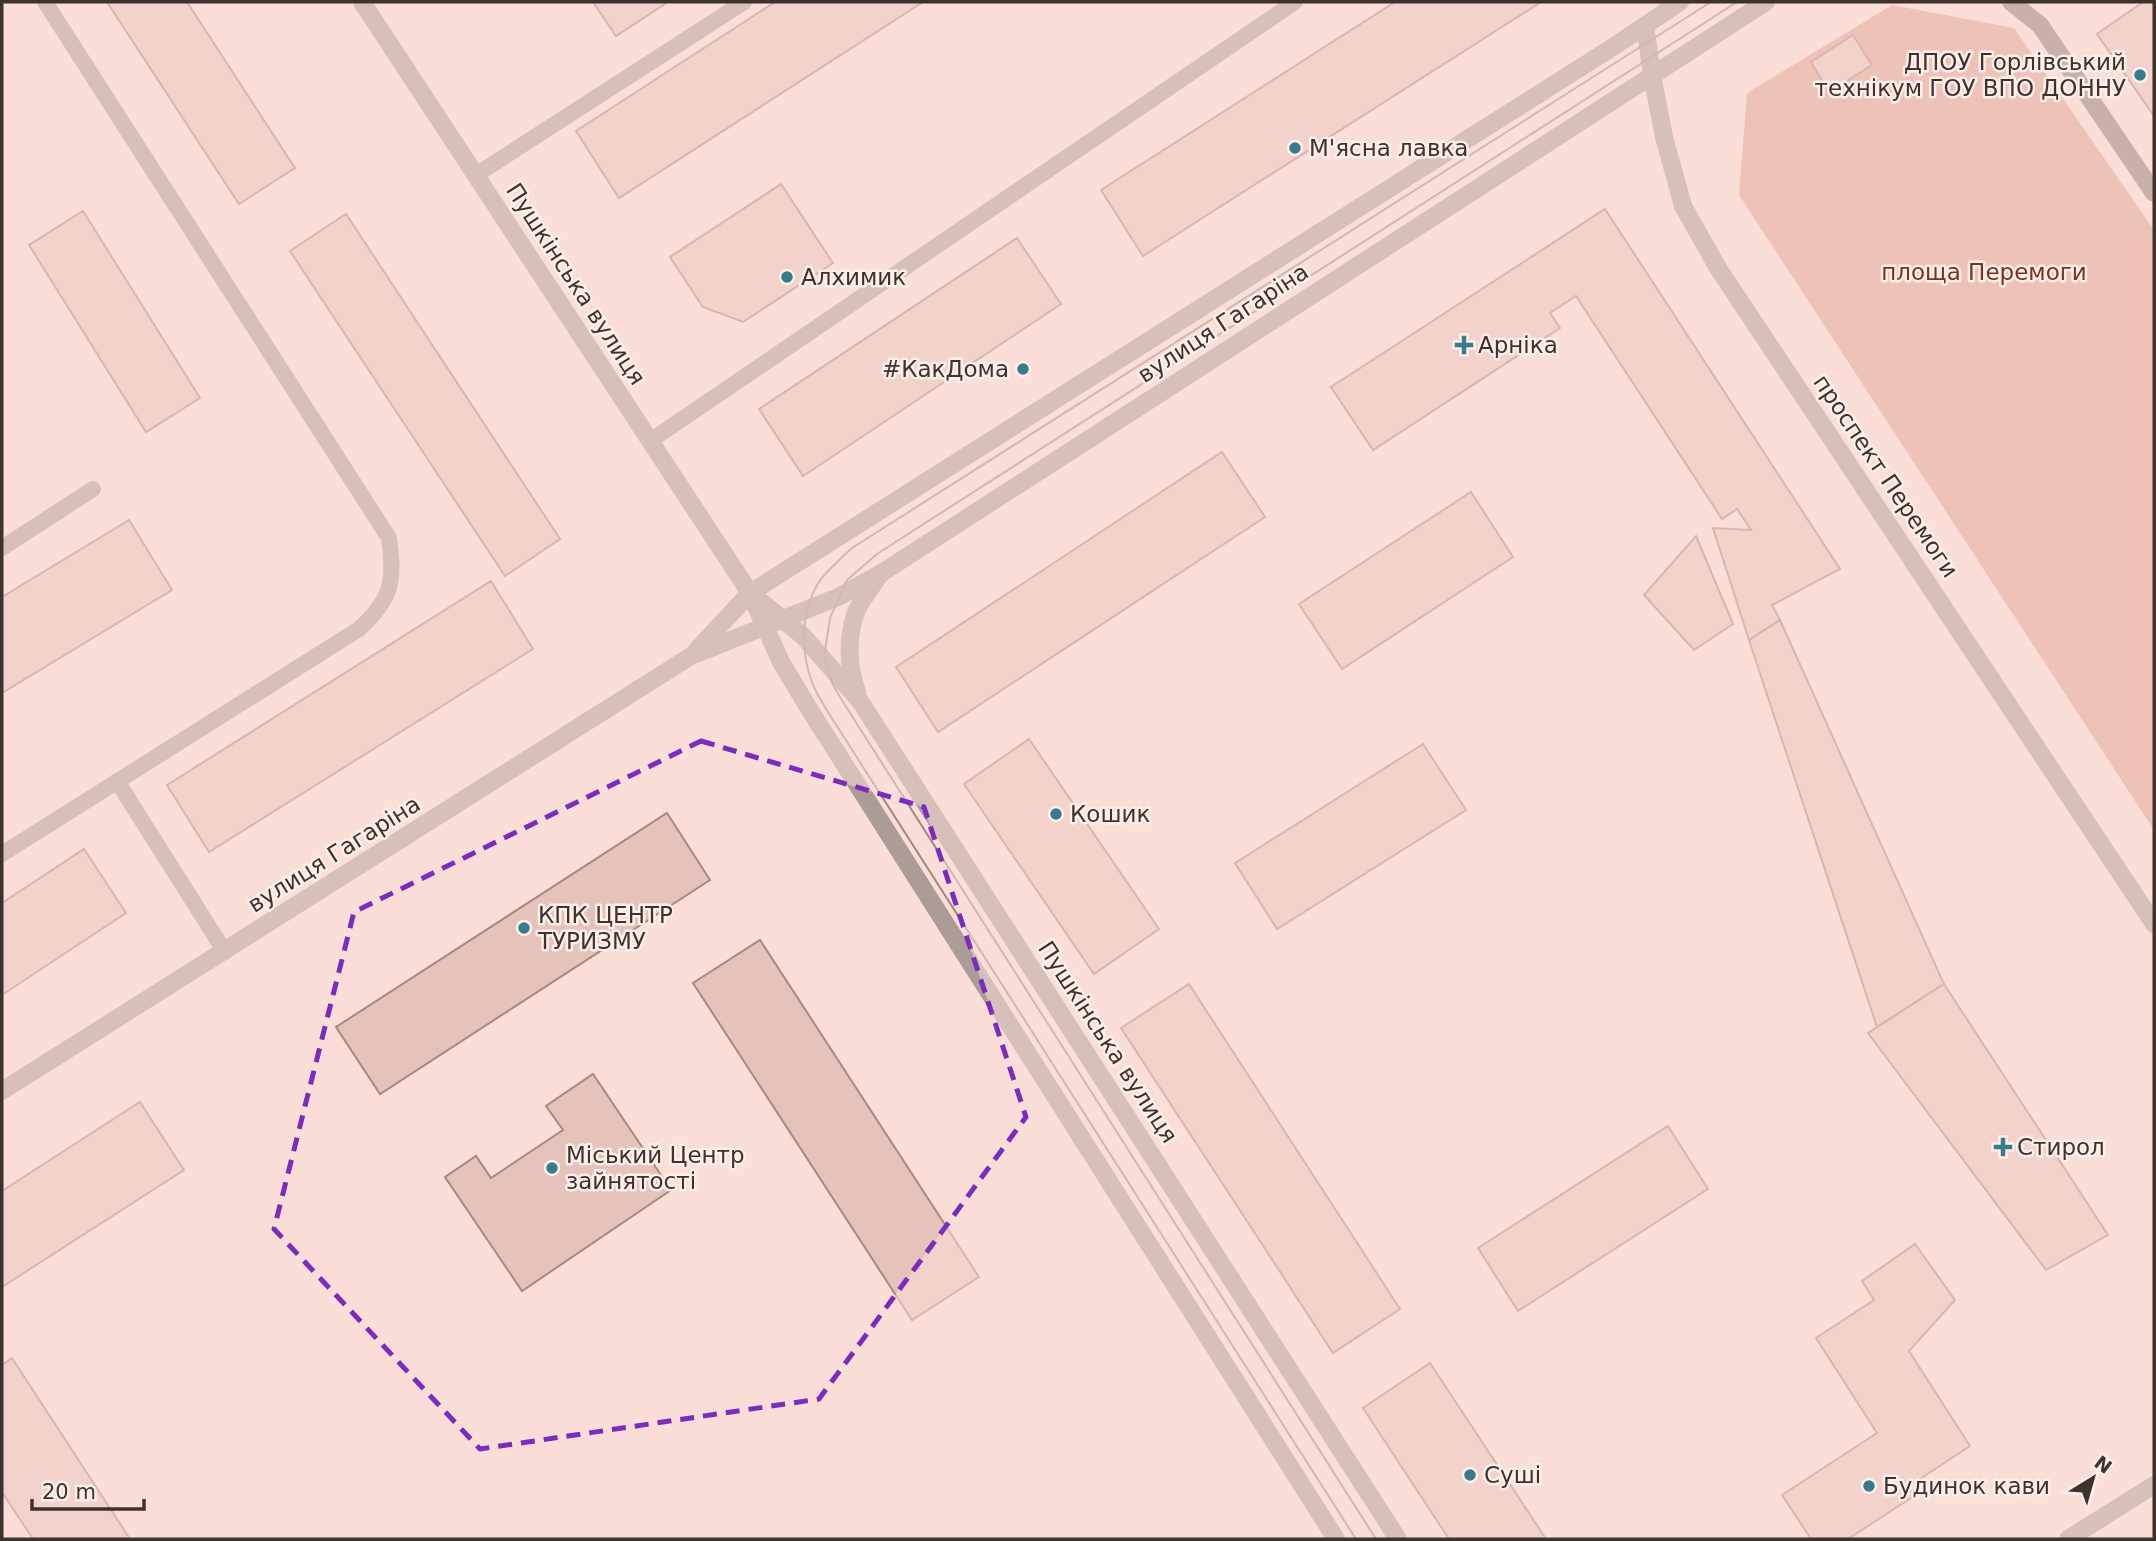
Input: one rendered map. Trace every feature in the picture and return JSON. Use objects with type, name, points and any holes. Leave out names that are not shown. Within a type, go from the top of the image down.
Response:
[{"type":"main road","points":[[2011,2],[2040,25]]},
{"type":"main road","points":[[2024,2],[2154,193]]},
{"type":"street","name":"Пушкінська вулиця","points":[[362,2],[750,593],[781,662],[808,707],[1336,1539]]},
{"type":"street","name":"вулиця Гагаріна","points":[[691,656],[750,593],[1680,2]]},
{"type":"street","name":"вулиця Гагаріна","points":[[2,1091],[691,656],[838,597],[880,574],[1766,2]]},
{"type":"street","name":"проспект Перемоги","points":[[1645,25],[1664,137],[1683,206],[1718,268],[2154,924]]},
{"type":"street","points":[[860,701],[851,677],[849,649],[855,613],[880,574]]},
{"type":"street","name":"Пушкінська вулиця","points":[[750,593],[804,637],[860,701],[1398,1539]]},
{"type":"street","points":[[2068,1539],[2154,1485]]},
{"type":"lane","points":[[2,854],[359,629],[378,612],[387,596],[393,565],[389,538],[45,2]]},
{"type":"lane","points":[[476,175],[744,2]]},
{"type":"lane","points":[[650,441],[1295,2]]},
{"type":"lane","points":[[2,548],[93,489]]},
{"type":"lane","points":[[117,781],[225,952]]},
{"type":"highlighted area","points":[[701,741],[924,807],[1026,1117],[819,1399],[480,1449],[274,1229],[354,912]]},
{"type":"green space","name":"площа Перемоги","points":[[1892,5],[2014,28],[2154,230],[2154,830],[1739,195],[1747,93]]},
{"type":"building","points":[[107,2],[187,2],[295,168],[239,204]]},
{"type":"building","points":[[593,2],[668,2],[616,36]]},
{"type":"building","points":[[775,2],[923,2],[619,198],[576,131]]},
{"type":"building","points":[[1395,2],[1541,2],[1143,256],[1101,190]]},
{"type":"building","name":"ДПОУ Горлівський технікум ГОУ ВПО ДОННУ","points":[[2143,2],[2154,2],[2154,116],[2097,34]]},
{"type":"building","points":[[1853,35],[1872,65],[1829,92],[1811,62]]},
{"type":"building","points":[[781,184],[833,263],[743,322],[703,307],[670,257]]},
{"type":"building","points":[[1605,209],[1840,569],[1772,605],[1780,620],[1749,640],[1713,528],[1751,530],[1737,509],[1722,519],[1576,296],[1550,313],[1560,328],[1373,450],[1331,387]]},
{"type":"building","points":[[83,211],[200,398],[146,432],[29,245]]},
{"type":"building","points":[[346,214],[560,539],[505,576],[290,251]]},
{"type":"building","points":[[1017,238],[1061,304],[803,476],[759,409]]},
{"type":"building","points":[[1222,452],[1265,517],[938,732],[896,667]]},
{"type":"building","points":[[1471,492],[1513,557],[1342,669],[1299,604]]},
{"type":"building","points":[[129,520],[172,590],[2,693],[2,597]]},
{"type":"building","points":[[1696,536],[1733,624],[1694,650],[1644,595]]},
{"type":"building","points":[[491,581],[533,649],[209,852],[167,785]]},
{"type":"building","points":[[1780,620],[1944,984],[1877,1027],[1749,640]]},
{"type":"building","points":[[1029,739],[1159,929],[1094,974],[964,784]]},
{"type":"building","points":[[1423,744],[1466,810],[1277,929],[1235,863]]},
{"type":"building","points":[[667,813],[710,880],[380,1094],[336,1027]]},
{"type":"building","points":[[84,849],[126,913],[2,995],[2,903]]},
{"type":"building","points":[[760,940],[979,1277],[912,1320],[693,983]]},
{"type":"building","points":[[1189,984],[1400,1309],[1333,1353],[1121,1028]]},
{"type":"building","points":[[1944,984],[2108,1235],[2046,1270],[1868,1033]]},
{"type":"building","points":[[593,1074],[671,1190],[522,1291],[445,1177],[476,1156],[491,1178],[563,1130],[546,1106]]},
{"type":"building","points":[[140,1102],[184,1170],[2,1287],[2,1191]]},
{"type":"building","points":[[1668,1126],[1708,1189],[1518,1311],[1478,1248]]},
{"type":"building","points":[[1915,1244],[1955,1300],[1909,1351],[1970,1446],[1908,1487],[1914,1496],[1848,1539],[1811,1539],[1782,1495],[1877,1433],[1816,1338],[1874,1300],[1862,1281]]},
{"type":"building","points":[[12,1358],[130,1539],[33,1539],[2,1492],[2,1365]]},
{"type":"building","points":[[1430,1363],[1546,1539],[1449,1539],[1363,1408]]},
{"type":"tram line","points":[[1356,1539],[826,709],[814,688],[806,659],[804,631],[809,604],[821,579],[852,548],[1711,2]]},
{"type":"tram line","points":[[1376,1539],[843,702],[832,683],[824,657],[830,618],[847,580],[877,554],[1737,2]]},
{"type":"place","name":"ДПОУ Горлівський технікум ГОУ ВПО ДОННУ","points":[[2140,75]]},
{"type":"place","name":"М'ясна лавка","points":[[1295,148]]},
{"type":"place","name":"Алхимик","points":[[787,277]]},
{"type":"place","name":"Арніка","points":[[1464,345]]},
{"type":"place","name":"#КакДома","points":[[1023,369]]},
{"type":"place","name":"Кошик","points":[[1056,814]]},
{"type":"place","name":"КПК ЦЕНТР ТУРИЗМУ","points":[[524,928]]},
{"type":"place","name":"Стирол","points":[[2003,1147]]},
{"type":"place","name":"Міський Центр зайнятості","points":[[552,1168]]},
{"type":"place","name":"Суші","points":[[1470,1475]]},
{"type":"place","name":"Будинок кави","points":[[1869,1486]]}]
